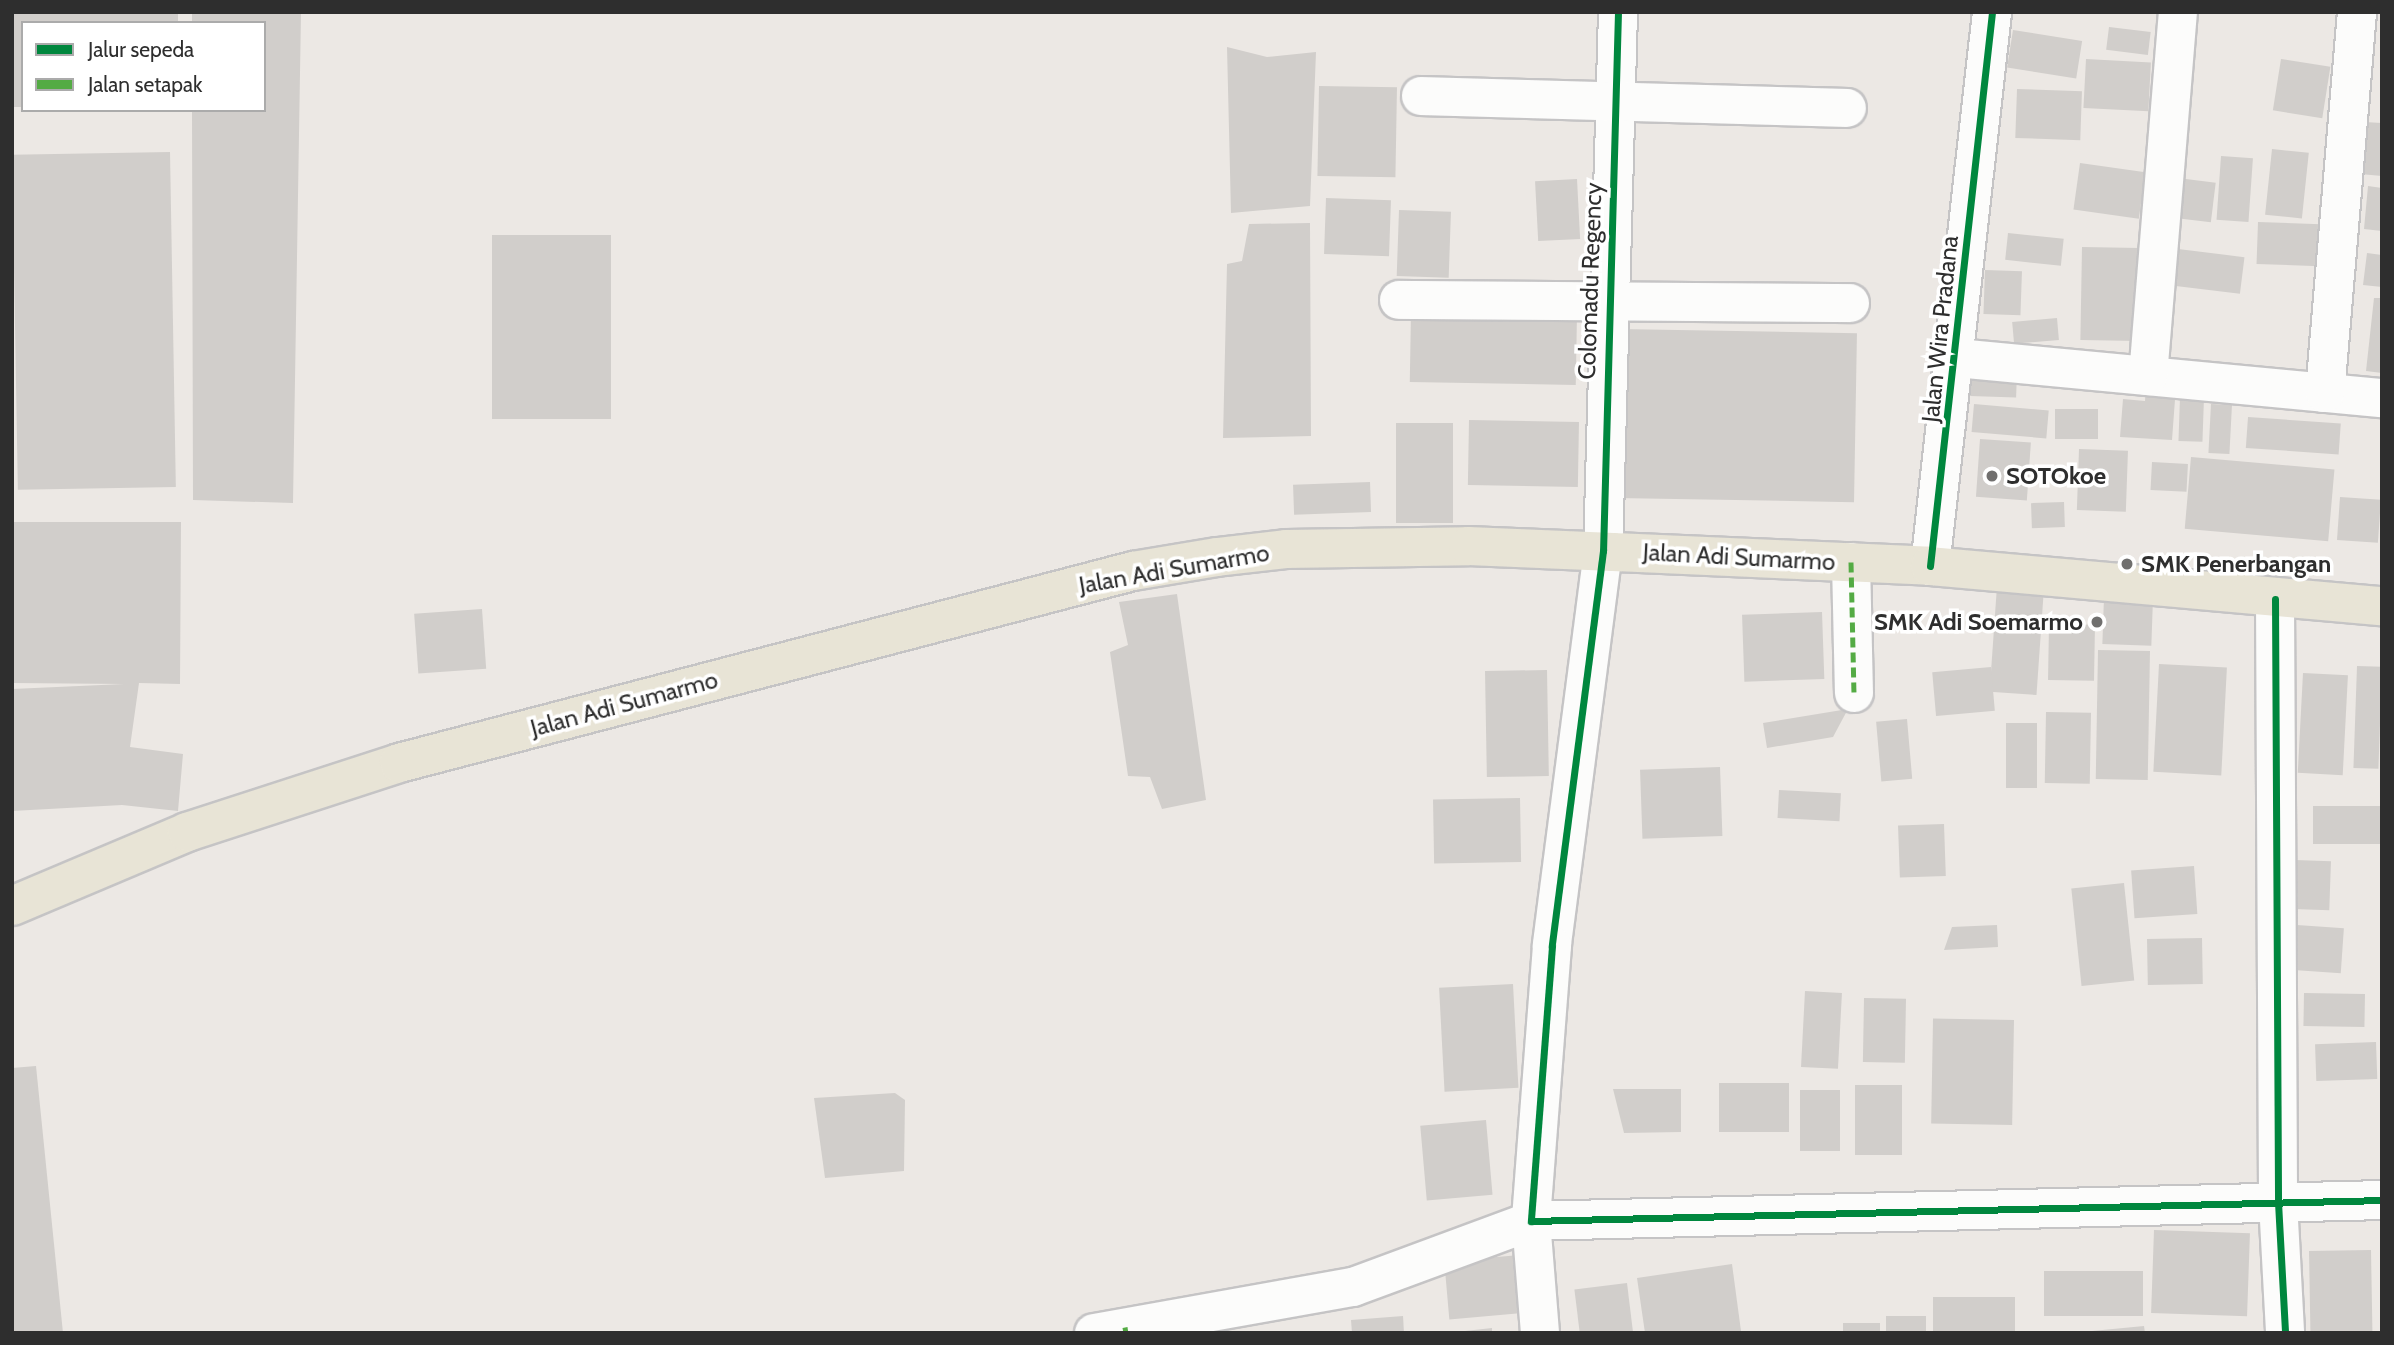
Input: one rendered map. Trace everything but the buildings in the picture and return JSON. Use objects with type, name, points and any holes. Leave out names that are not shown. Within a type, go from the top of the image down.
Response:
[{"type":"main road","name":"Jalan Adi Sumarmo","points":[[12,906],[187,832],[399,763],[1133,571],[1286,549],[1468,546],[1930,566],[2275,599],[2382,606]]},
{"type":"street","name":"Colomadu Regency","points":[[1541,1333],[1531,1221],[1552,946],[1603,551],[1618,12]]},
{"type":"street","name":"Jalan Wira Pradana","points":[[1930,566],[1957,358],[1992,12]]},
{"type":"street","points":[[2148,376],[2178,12]]},
{"type":"street","points":[[2325,393],[2357,12]]},
{"type":"street","points":[[1421,96],[1847,108]]},
{"type":"street","points":[[1399,300],[1608,299],[1850,303]]},
{"type":"street","points":[[1957,358],[2382,398]]},
{"type":"street","points":[[1851,562],[1854,693]]},
{"type":"street","points":[[2275,599],[2278,1202],[2285,1333]]},
{"type":"street","points":[[1115,1331],[1231,1312],[1353,1287],[1531,1221],[2382,1200]]},
{"type":"marked path","points":[[1851,562],[1854,693]]},
{"type":"marked path","points":[[1125,1327],[1126,1333]]},
{"type":"cycle path","points":[[1618,12],[1603,551],[1552,946],[1531,1221],[2382,1200]]},
{"type":"cycle path","points":[[1930,566],[1992,12]]},
{"type":"cycle path","points":[[2275,599],[2278,1202],[2285,1333]]},
{"type":"place","name":"SOTOkoe","points":[[1992,476]]},
{"type":"place","name":"SMK Penerbangan","points":[[2127,564]]},
{"type":"place","name":"SMK Adi Soemarmo","points":[[2097,622]]}]
